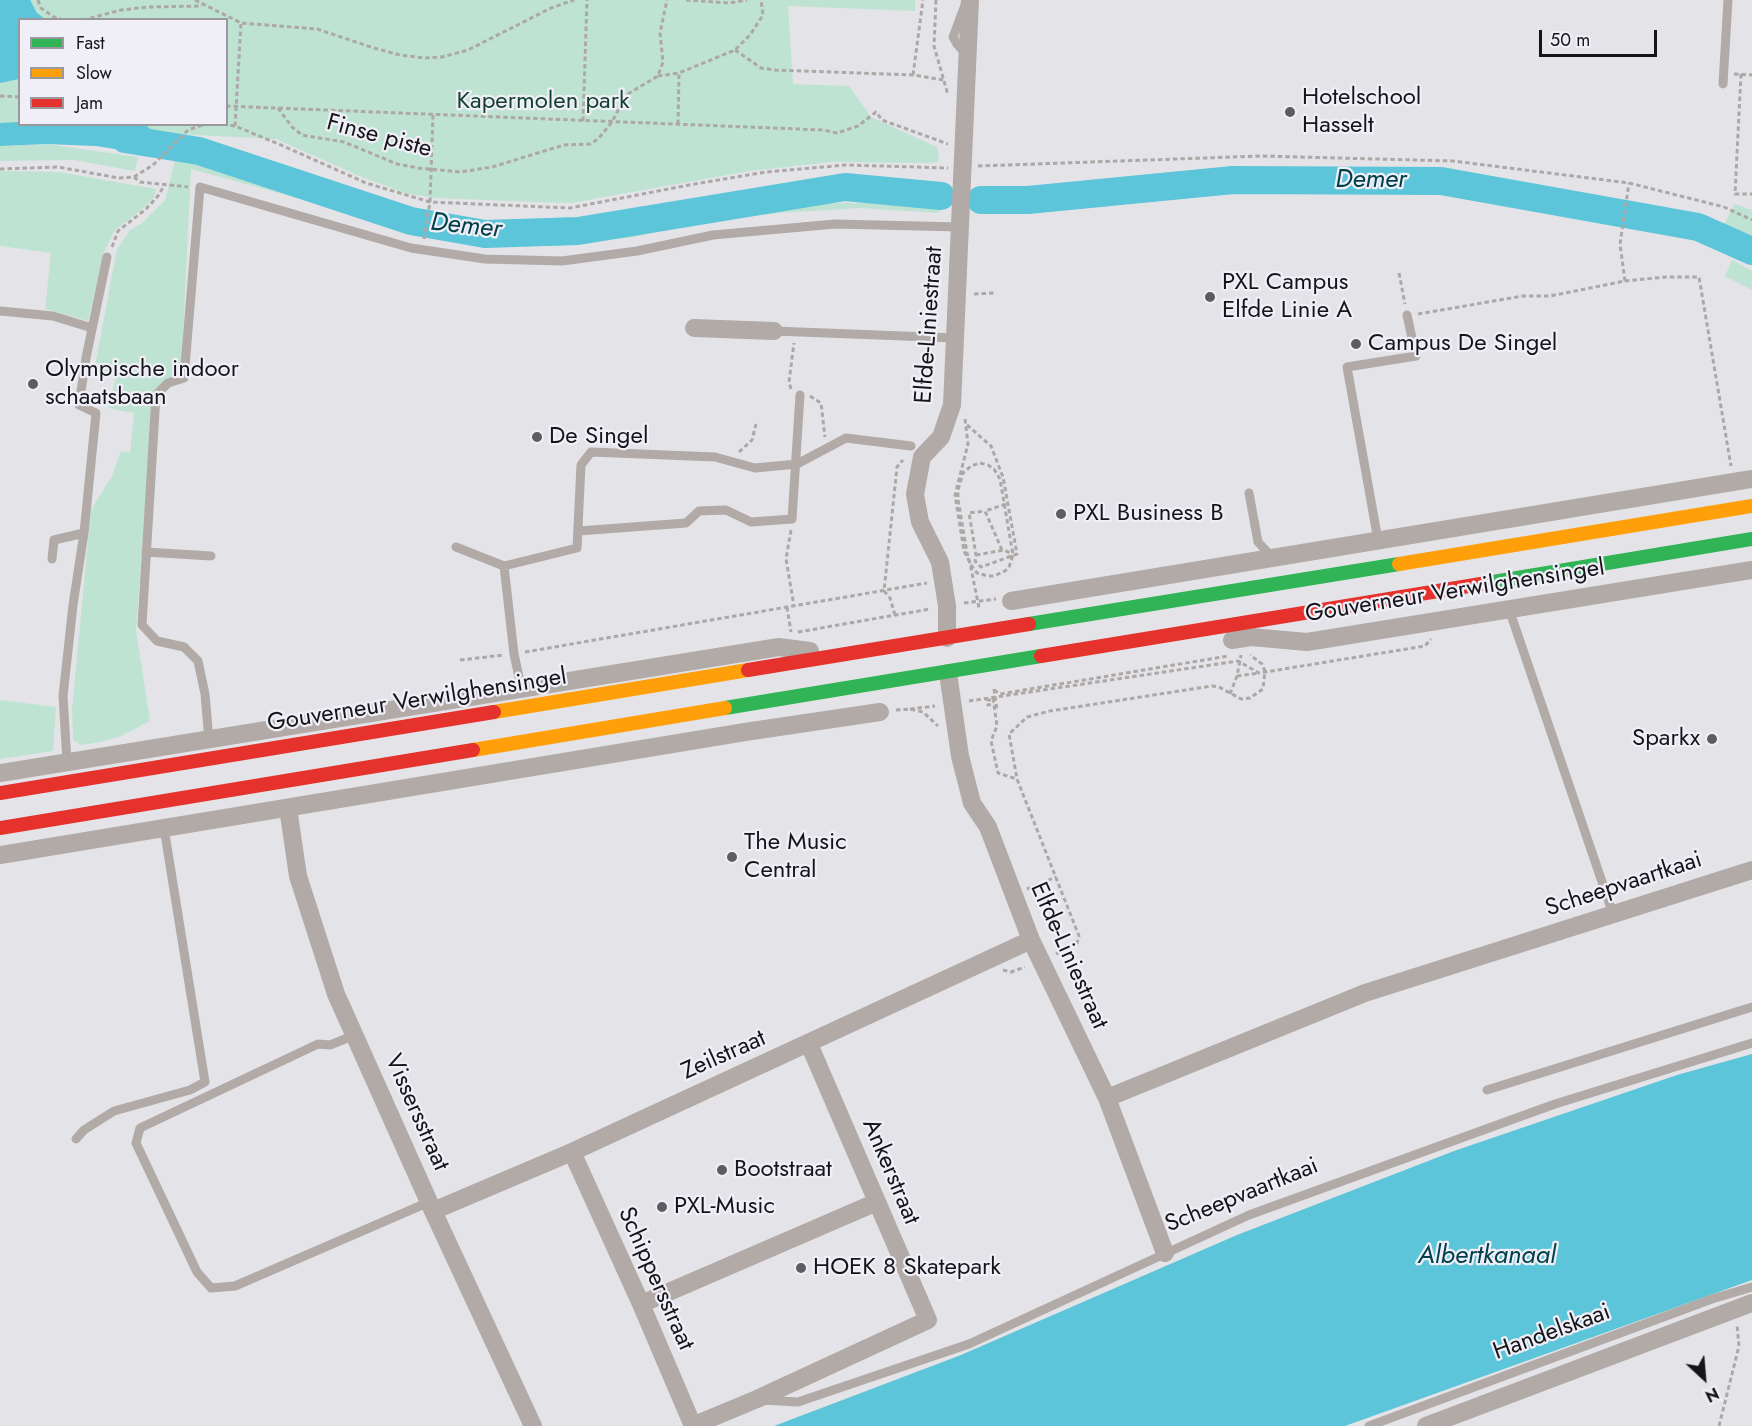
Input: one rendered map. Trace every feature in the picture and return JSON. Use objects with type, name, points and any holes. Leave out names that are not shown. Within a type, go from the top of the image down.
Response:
[{"type":"highway","name":"Gouverneur Verwilghensingel","points":[[0,828],[799,696],[948,655],[1338,575],[1752,506]]},
{"type":"highway","name":"Gouverneur Verwilghensingel","points":[[0,793],[842,656],[1059,655],[1752,539]]},
{"type":"street","name":"Elfde-Liniestraat","points":[[967,6],[968,56],[952,405],[941,437],[922,457],[915,494],[920,522],[940,562],[947,606],[951,703],[960,756],[972,803],[988,827],[1031,940],[1107,1098],[1165,1253]]},
{"type":"street","points":[[694,328],[774,331]]},
{"type":"street","points":[[1011,600],[1752,479]]},
{"type":"street","name":"Gouverneur Verwilghensingel","points":[[1338,575],[1371,542]]},
{"type":"street","name":"Gouverneur Verwilghensingel","points":[[1059,655],[1084,664],[1251,638],[1307,642],[1752,570]]},
{"type":"street","name":"Gouverneur Verwilghensingel","points":[[0,773],[779,647],[842,656]]},
{"type":"street","name":"Gouverneur Verwilghensingel","points":[[745,732],[799,696]]},
{"type":"street","name":"Gouverneur Verwilghensingel","points":[[0,855],[745,732],[880,712]]},
{"type":"street","name":"Vissersstraat","points":[[288,808],[298,876],[336,993],[431,1207],[533,1426]]},
{"type":"street","name":"Scheepvaartkaai","points":[[1107,1098],[1365,993],[1752,870]]},
{"type":"street","name":"Zeilstraat","points":[[431,1207],[572,1152],[1031,940]]},
{"type":"street","name":"Ankerstraat","points":[[809,1044],[928,1320]]},
{"type":"street","name":"Schippersstraat","points":[[572,1152],[641,1304],[692,1426]]},
{"type":"street","points":[[641,1304],[877,1202]]},
{"type":"street","name":"Handelskaai","points":[[1426,1426],[1744,1306]]},
{"type":"street","name":"Scheepvaartkaai","points":[[692,1426],[757,1399],[928,1320]]},
{"type":"lane","points":[[956,0],[967,6]]},
{"type":"lane","points":[[1723,84],[1728,0]]},
{"type":"lane","points":[[209,740],[205,694],[198,662],[184,647],[157,641],[142,625],[156,394],[168,384],[184,378],[200,188],[411,248],[485,259],[562,261],[637,251],[712,236],[835,224],[960,227]]},
{"type":"lane","points":[[67,762],[63,696],[84,532],[96,412],[79,405],[107,257]]},
{"type":"lane","points":[[0,311],[53,316],[92,328]]},
{"type":"lane","points":[[1371,542],[1347,367],[1416,356],[1407,315]]},
{"type":"lane","points":[[774,331],[955,338]]},
{"type":"lane","points":[[578,531],[686,523],[699,511],[726,510],[751,522],[792,519],[800,395]]},
{"type":"lane","points":[[456,547],[504,566],[577,548],[581,465],[591,452],[715,457],[755,468],[797,464],[846,438],[910,450]]},
{"type":"lane","points":[[1249,493],[1258,542],[1273,558]]},
{"type":"lane","points":[[52,559],[54,540],[84,532]]},
{"type":"lane","points":[[146,552],[211,556]]},
{"type":"lane","points":[[504,566],[514,654],[527,707]]},
{"type":"lane","points":[[1509,609],[1613,914]]},
{"type":"lane","points":[[76,1139],[84,1130],[114,1111],[190,1090],[205,1082],[164,828]]},
{"type":"lane","points":[[1487,1090],[1752,1007]]},
{"type":"lane","points":[[355,1035],[330,1045],[318,1044],[140,1128],[136,1143],[197,1272],[211,1288],[235,1286],[431,1207]]},
{"type":"lane","name":"Scheepvaartkaai","points":[[757,1399],[798,1402],[969,1344],[1249,1215],[1522,1116],[1752,1043]]},
{"type":"lane","name":"Handelskaai","points":[[1369,1426],[1712,1299],[1752,1287]]},
{"type":"path","points":[[38,0],[41,8],[57,18]]},
{"type":"path","points":[[195,0],[241,23],[318,29],[400,55],[424,58],[442,57],[468,50],[551,8],[574,0]]},
{"type":"path","points":[[583,121],[587,0]]},
{"type":"path","points":[[667,0],[660,33],[663,62],[658,76],[679,73],[735,50],[750,35],[763,15],[761,0]]},
{"type":"path","points":[[686,0],[729,3],[747,0]]},
{"type":"path","points":[[913,75],[923,0]]},
{"type":"path","points":[[936,0],[934,46],[948,98]]},
{"type":"path","points":[[91,18],[121,10],[203,6]]},
{"type":"path","points":[[235,126],[241,23]]},
{"type":"path","points":[[735,50],[761,68],[775,70],[913,75],[966,81]]},
{"type":"path","points":[[678,124],[679,73]]},
{"type":"path","points":[[1724,74],[1752,75]]},
{"type":"path","points":[[1741,74],[1735,194],[1752,194]]},
{"type":"path","name":"Finse piste","points":[[278,108],[292,127],[302,135],[344,142],[397,165],[460,172],[492,167],[564,145],[590,144],[598,139],[612,122],[626,95],[658,76]]},
{"type":"path","points":[[0,96],[18,97]]},
{"type":"path","points":[[228,106],[823,130],[837,133],[858,126],[876,112],[882,120],[950,145],[950,135]]},
{"type":"path","points":[[423,244],[430,202],[433,114]]},
{"type":"path","points":[[228,125],[281,145],[366,183],[430,202],[570,208],[766,172],[846,165],[948,168],[1273,156],[1453,161],[1629,183],[1724,207],[1752,220]]},
{"type":"path","points":[[0,169],[58,167],[119,178],[134,177],[153,165],[188,130],[199,126]]},
{"type":"path","points":[[134,177],[140,182],[200,188]]},
{"type":"path","points":[[1625,281],[1620,244],[1629,183]]},
{"type":"path","points":[[107,257],[118,231],[146,209],[159,196],[164,186]]},
{"type":"path","points":[[1399,273],[1407,315],[1523,296],[1550,296],[1625,281],[1699,277],[1731,469]]},
{"type":"path","points":[[965,413],[968,444],[955,495],[964,551],[970,563],[977,573],[988,576],[1000,574],[1009,567],[1012,559],[1000,479],[994,469],[988,465],[980,463],[971,466],[963,473],[958,490],[960,516],[971,568],[980,612]]},
{"type":"path","points":[[729,461],[752,440],[756,424]]},
{"type":"path","points":[[966,424],[991,446],[1003,477],[1008,504],[1017,554],[981,567],[975,561],[969,513],[1008,504]]},
{"type":"path","points":[[910,450],[897,467],[884,591],[890,598],[895,615],[980,601]]},
{"type":"path","points":[[985,511],[1002,550]]},
{"type":"path","points":[[792,519],[786,559],[794,606]]},
{"type":"path","points":[[971,568],[983,575],[1000,573],[1011,562],[1013,548]]},
{"type":"path","points":[[976,555],[1002,550],[1010,553],[1012,559]]},
{"type":"path","points":[[460,660],[514,654],[943,580]]},
{"type":"path","points":[[787,607],[791,633]]},
{"type":"path","points":[[1237,676],[1425,646],[1446,619]]},
{"type":"path","points":[[1012,894],[1056,877],[1017,779],[1009,734],[1027,717],[1050,711],[1212,686],[1241,699],[1250,698],[1263,689],[1265,671],[1262,664],[1250,655],[1241,654],[1237,676],[1230,694]]},
{"type":"path","points":[[994,690],[1000,694],[1229,656]]},
{"type":"path","points":[[880,712],[951,703],[994,701],[1238,661],[1259,673]]},
{"type":"path","points":[[992,679],[997,726],[991,741],[998,773],[1017,779]]},
{"type":"path","points":[[994,701],[997,710]]},
{"type":"path","points":[[910,710],[923,712],[936,722],[941,731]]},
{"type":"path","points":[[1719,1426],[1738,1346],[1744,1306]]},
{"type":"green space","name":"Kapermolen park","points":[[0,0],[915,0],[915,11],[788,6],[793,84],[849,86],[871,117],[937,147],[939,155],[938,162],[832,162],[750,171],[571,203],[534,202],[434,198],[405,193],[364,178],[276,139],[0,129]]},
{"type":"green space","points":[[46,144],[138,157],[135,171],[74,160],[0,161],[0,146]]},
{"type":"green space","points":[[176,156],[254,175],[417,231],[191,169],[181,377],[154,393],[136,630],[150,721],[121,736],[81,745],[73,740],[72,709],[91,510],[112,476],[121,451],[130,453],[134,413],[108,408],[116,377],[94,371],[117,249],[130,230],[142,223],[165,200]]},
{"type":"green space","points":[[0,171],[59,172],[156,189],[154,197],[145,207],[115,230],[105,250],[88,321],[45,309],[51,253],[0,246]]},
{"type":"green space","points":[[834,203],[941,206],[939,213],[860,208],[779,213],[713,220],[635,237],[561,246],[455,241],[426,234],[532,244],[585,243],[627,232],[780,205]]},
{"type":"green space","points":[[1735,204],[1752,210],[1752,246],[1722,228]]},
{"type":"green space","points":[[1732,260],[1752,271],[1752,290],[1725,276]]},
{"type":"green space","points":[[0,700],[56,707],[53,751],[0,759]]},
{"type":"water","points":[[0,0],[30,0],[37,13],[44,18],[18,18],[18,79],[0,83]]},
{"type":"water","points":[[18,122],[18,126],[146,126],[162,137],[171,138],[153,155],[96,146],[46,144],[0,146],[0,123]]},
{"type":"water","name":"Albertkanaal","points":[[1752,1054],[1752,1280],[1345,1426],[774,1426],[961,1355],[1237,1235],[1454,1151],[1677,1075]]},
{"type":"waterway","name":"Demer","points":[[125,139],[199,151],[411,221],[485,234],[578,231],[845,187],[941,196]]},
{"type":"waterway","name":"Demer","points":[[981,200],[1028,200],[1233,180],[1441,181],[1698,227],[1752,251]]},
{"type":"traffic: fast","points":[[1487,583],[1752,539]]},
{"type":"traffic: fast","points":[[1029,624],[1399,564]]},
{"type":"traffic: fast","points":[[725,708],[1041,656]]},
{"type":"traffic: slow","points":[[1399,564],[1752,506]]},
{"type":"traffic: slow","points":[[494,712],[748,670]]},
{"type":"traffic: slow","points":[[473,750],[725,708]]},
{"type":"traffic: jam","points":[[1041,656],[1487,583]]},
{"type":"traffic: jam","points":[[748,670],[1029,624]]},
{"type":"traffic: jam","points":[[0,793],[494,712]]},
{"type":"traffic: jam","points":[[0,828],[473,750]]},
{"type":"place","name":"Hotelschool Hasselt","points":[[1290,112]]},
{"type":"place","name":"PXL Campus Elfde Linie A","points":[[1210,297]]},
{"type":"place","name":"Campus De Singel","points":[[1356,344]]},
{"type":"place","name":"Olympische indoor schaatsbaan","points":[[33,384]]},
{"type":"place","name":"De Singel","points":[[537,437]]},
{"type":"place","name":"PXL Business B","points":[[1061,514]]},
{"type":"place","name":"Sparkx","points":[[1712,739]]},
{"type":"place","name":"The Music Central","points":[[732,857]]},
{"type":"place","name":"Bootstraat","points":[[722,1170]]},
{"type":"place","name":"PXL-Music","points":[[662,1207]]},
{"type":"place","name":"HOEK 8 Skatepark","points":[[801,1268]]}]
